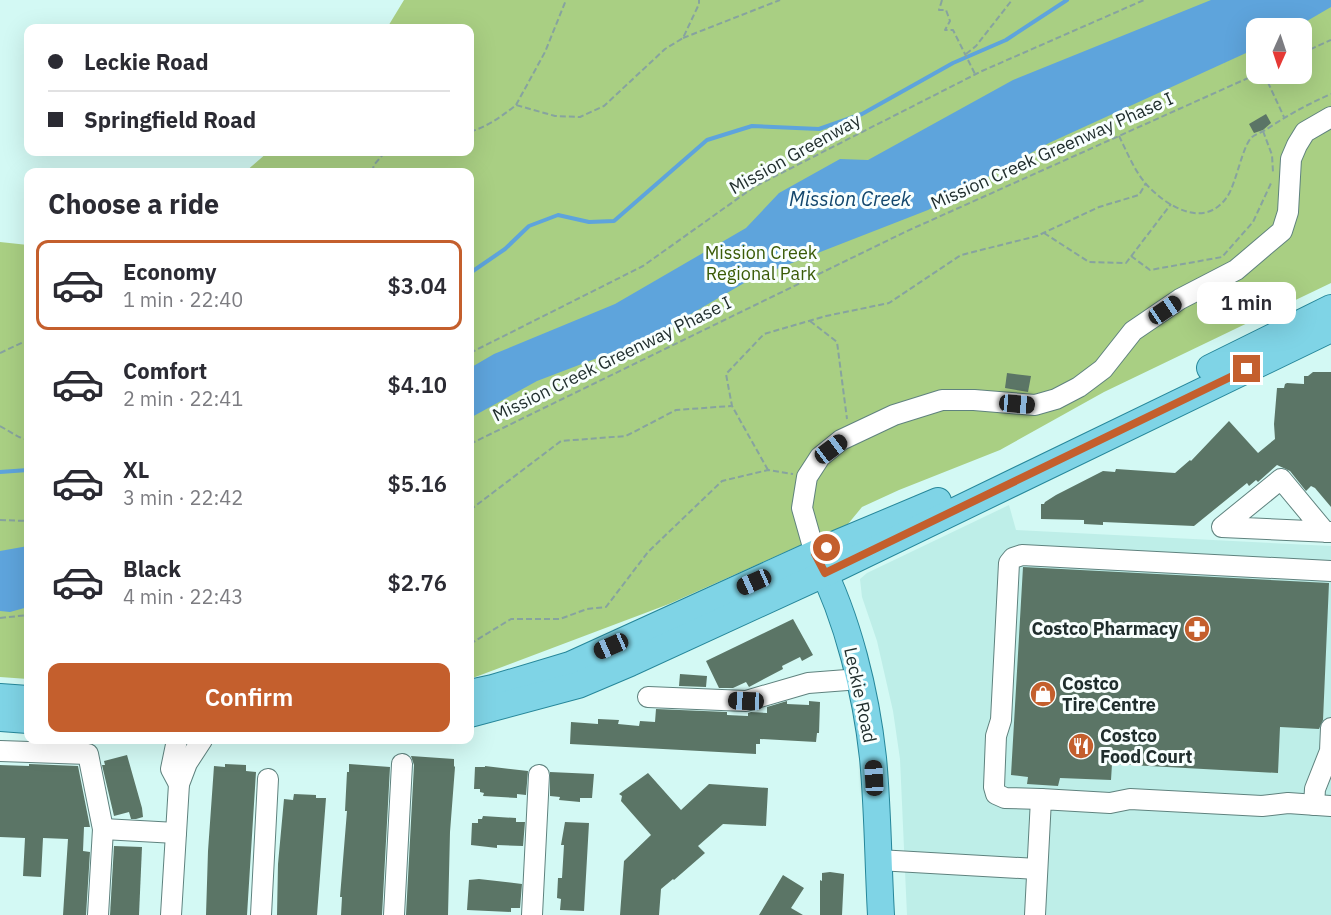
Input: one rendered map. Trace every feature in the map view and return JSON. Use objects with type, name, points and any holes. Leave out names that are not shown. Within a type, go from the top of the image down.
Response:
[{"type":"main road","points":[[474,713],[578,685],[630,663],[820,563],[1331,308]]},
{"type":"main road","points":[[474,692],[570,665],[820,563],[1331,329]]},
{"type":"main road","name":"Leckie Road","points":[[820,563],[833,590],[860,679],[873,758],[881,915]]},
{"type":"main road","points":[[0,698],[24,699]]},
{"type":"main road","points":[[0,718],[24,720]]},
{"type":"street","points":[[820,563],[802,508],[807,477],[820,457],[850,436],[894,415],[942,400],[1035,405],[1056,399],[1079,387],[1103,369],[1133,331],[1180,299],[1236,270],[1282,231],[1288,212],[1291,159],[1297,145],[1305,132],[1331,117]]},
{"type":"street","points":[[1281,479],[1328,532],[1245,528],[1222,527],[1281,479]]},
{"type":"street","points":[[1331,571],[1022,555],[1013,558],[1009,563],[1001,720],[996,736],[994,787],[996,794],[1005,798],[1041,800],[1110,803],[1130,799],[1262,806],[1288,803],[1322,805],[1315,789],[1330,751],[1331,728]]},
{"type":"street","points":[[648,697],[746,701],[808,683],[860,679]]},
{"type":"street","points":[[176,744],[171,769],[179,784]]},
{"type":"street","points":[[171,915],[179,784],[200,744]]},
{"type":"street","points":[[0,751],[88,754],[103,829],[98,915]]},
{"type":"street","points":[[394,915],[402,764]]},
{"type":"street","points":[[532,915],[539,775]]},
{"type":"street","points":[[261,915],[267,779]]},
{"type":"street","points":[[1035,915],[1041,800]]},
{"type":"street","points":[[103,829],[176,833]]},
{"type":"street","points":[[878,861],[1037,869]]},
{"type":"path","points":[[474,130],[501,118],[516,105],[544,52],[566,0]]},
{"type":"path","points":[[683,38],[699,0]]},
{"type":"path","points":[[516,105],[555,116],[580,117],[604,106],[665,49],[683,38],[780,0]]},
{"type":"path","points":[[942,0],[939,10],[946,10],[950,21],[945,30],[953,30],[975,74]]},
{"type":"path","points":[[966,54],[976,46],[1012,0]]},
{"type":"path","name":"Mission Greenway","points":[[474,351],[644,266],[754,187],[975,74],[1144,0]]},
{"type":"path","points":[[1312,49],[1331,40]]},
{"type":"path","name":"Mission Creek Greenway Phase I","points":[[474,442],[905,232],[1246,79]]},
{"type":"path","points":[[1269,84],[1284,117]]},
{"type":"path","points":[[1119,136],[1146,183],[1171,204],[1181,211],[1191,213],[1213,210],[1228,196],[1251,138],[1284,117],[1331,94]]},
{"type":"path","points":[[1131,256],[1150,270],[1221,257],[1253,222],[1273,179],[1272,155],[1263,131]]},
{"type":"path","points":[[768,470],[732,406],[726,374],[764,334],[889,303],[961,255],[1044,233],[1099,207],[1139,195],[1146,183]]},
{"type":"path","points":[[1044,233],[1089,262],[1126,263],[1171,204]]},
{"type":"path","points":[[809,321],[837,342],[850,436]]},
{"type":"path","points":[[0,353],[24,342]]},
{"type":"path","points":[[474,507],[561,441],[626,436],[676,410],[732,406]]},
{"type":"path","points":[[0,426],[24,439]]},
{"type":"path","points":[[474,642],[511,619],[560,619],[587,609],[606,607],[648,552],[722,481],[768,470],[807,477]]},
{"type":"path","points":[[0,520],[24,521]]},
{"type":"path","points":[[0,618],[24,615]]},
{"type":"shaded area","points":[[1009,505],[1016,530],[1331,546],[1331,915],[907,915],[900,759],[893,711],[877,641],[862,597],[860,579],[867,573]]},
{"type":"green space","name":"Mission Creek Regional Park","points":[[404,0],[1331,0],[1331,283],[1104,392],[1000,450],[862,507],[848,524],[669,604],[474,677],[474,168],[250,168],[263,156],[474,156],[474,24],[389,24]]},
{"type":"green space","points":[[0,242],[24,245],[24,679],[0,677]]},
{"type":"water","name":"Mission Creek","points":[[1211,0],[1331,0],[1331,7],[1312,18],[1246,18],[1246,53],[1049,143],[928,210],[751,279],[650,338],[537,381],[474,416],[474,366],[494,354],[615,304],[746,228],[779,193],[840,159],[868,160],[1013,80]]},
{"type":"water","points":[[24,547],[24,608],[10,612],[0,611],[0,551]]},
{"type":"building","points":[[1266,114],[1271,123],[1263,130],[1254,133],[1249,124]]},
{"type":"building","points":[[1313,372],[1331,372],[1331,507],[1315,488],[1311,486],[1306,491],[1290,471],[1277,465],[1258,482],[1256,480],[1249,486],[1247,483],[1194,526],[1103,522],[1103,525],[1084,524],[1084,520],[1041,519],[1041,504],[1103,471],[1115,472],[1116,469],[1175,473],[1191,461],[1229,421],[1258,453],[1275,439],[1277,388],[1284,388],[1287,383],[1304,384],[1304,376]]},
{"type":"building","points":[[1007,373],[1031,376],[1028,392],[1005,388]]},
{"type":"building","points":[[1023,567],[1329,583],[1323,720],[1319,729],[1280,727],[1278,773],[1112,764],[1111,780],[1060,778],[1058,786],[1027,784],[1028,777],[1011,775]]},
{"type":"building","points":[[793,619],[813,655],[802,661],[800,657],[782,666],[783,669],[749,687],[746,682],[733,688],[719,688],[706,661]]},
{"type":"building","points":[[680,674],[707,676],[706,687],[679,686]]},
{"type":"building","points":[[787,701],[787,704],[809,705],[809,701],[820,702],[819,733],[817,733],[816,742],[760,739],[760,744],[756,744],[756,754],[570,744],[571,722],[598,724],[598,719],[619,720],[618,724],[639,726],[640,721],[655,722],[656,709],[727,712],[727,715],[748,716],[751,712],[767,713],[767,707]]},
{"type":"building","points":[[127,755],[142,808],[143,817],[136,819],[131,819],[129,812],[114,816],[102,765],[105,765],[104,761]]},
{"type":"building","points":[[411,756],[454,759],[448,915],[406,915],[414,765]]},
{"type":"building","points":[[29,764],[78,766],[90,827],[84,827],[83,851],[90,852],[86,915],[63,915],[68,839],[43,838],[41,877],[23,876],[25,838],[0,837],[0,765],[29,766]]},
{"type":"building","points":[[225,764],[246,765],[246,771],[256,772],[247,915],[206,915],[214,766],[225,767]]},
{"type":"building","points":[[349,764],[390,767],[382,915],[341,915],[342,897],[340,897]]},
{"type":"building","points":[[475,767],[528,771],[526,795],[517,794],[517,798],[483,796],[484,793],[480,792],[480,789],[474,789]]},
{"type":"building","points":[[550,772],[594,774],[592,798],[580,798],[580,802],[559,800],[560,797],[550,796]]},
{"type":"building","points":[[648,773],[681,810],[709,784],[768,788],[766,826],[723,824],[698,846],[705,853],[661,889],[659,915],[620,915],[624,861],[651,835],[621,801],[622,796],[619,794]]},
{"type":"building","points":[[294,794],[326,798],[317,915],[277,915],[278,864],[284,799],[293,800]]},
{"type":"building","points":[[483,816],[516,818],[516,822],[525,822],[523,846],[497,845],[497,848],[471,845],[472,823],[478,823],[478,819],[482,819]]},
{"type":"building","points":[[565,822],[589,823],[584,911],[560,910],[561,899],[557,898],[558,878],[562,878],[564,845],[561,845]]},
{"type":"building","points":[[114,846],[142,847],[139,915],[110,915]]},
{"type":"building","points":[[822,873],[844,874],[842,915],[820,915],[820,880],[822,881]]},
{"type":"building","points":[[783,875],[804,888],[791,908],[803,915],[759,915]]},
{"type":"building","points":[[469,880],[522,884],[520,908],[511,908],[511,912],[467,910]]},
{"type":"waterway","points":[[474,270],[505,249],[529,226],[558,215],[589,222],[614,221],[707,140],[752,126],[819,129],[862,114],[953,63],[1006,40],[1067,0]]},
{"type":"waterway","points":[[0,472],[24,470]]},
{"type":"place","name":"Costco Pharmacy","points":[[1197,629]]},
{"type":"place","name":"Costco Tire Centre","points":[[1043,694]]},
{"type":"place","name":"Costco Food Court","points":[[1081,746]]},
{"type":"route","points":[[827,548],[815,554],[825,573],[1247,369]]}]
